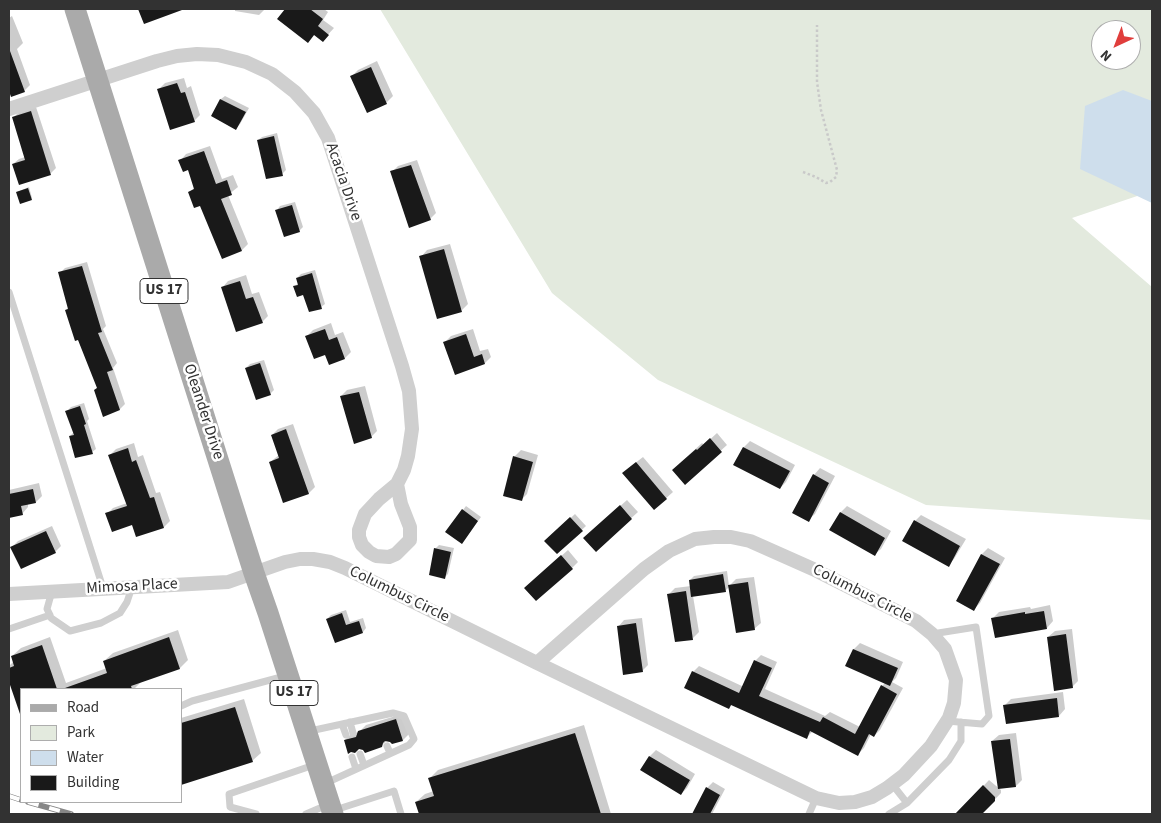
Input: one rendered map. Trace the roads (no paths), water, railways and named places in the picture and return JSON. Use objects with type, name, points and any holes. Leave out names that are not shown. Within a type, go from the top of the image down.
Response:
[{"type":"main road","name":"Oleander Drive","points":[[75,9],[329,804]]},
{"type":"street","name":"Acacia Drive","points":[[9,109],[177,56],[197,54],[218,55],[246,62],[272,74],[295,92],[314,113],[328,138],[409,391],[412,409],[411,444],[404,470],[397,484],[371,506],[361,522],[359,537],[362,545],[376,556],[389,557],[396,554],[410,540],[410,527],[397,484]]},
{"type":"street","name":"Columbus Circle","points":[[254,573],[300,559],[330,562],[371,581],[537,663],[816,798],[838,803],[855,802],[872,797],[892,784],[954,722],[956,680],[945,649],[932,634],[908,616],[765,546],[731,537],[695,540],[669,550],[637,575],[537,663]]},
{"type":"street","name":"Mimosa Place","points":[[9,594],[228,582],[254,573]]},
{"type":"lane","points":[[9,292],[104,588]]},
{"type":"lane","points":[[52,592],[47,609],[51,618],[70,631],[101,623],[120,613],[127,602],[132,587]]},
{"type":"lane","points":[[9,629],[50,614]]},
{"type":"lane","points":[[889,814],[907,803],[949,760],[961,741],[954,722],[982,724],[989,716],[976,627],[932,634]]},
{"type":"lane","points":[[182,706],[192,701],[288,675]]},
{"type":"lane","points":[[306,732],[392,713],[404,716],[414,739],[410,745],[389,749],[356,769],[329,804]]},
{"type":"lane","points":[[378,716],[380,724]]},
{"type":"lane","points":[[346,723],[350,734]]},
{"type":"lane","points":[[360,754],[364,765]]},
{"type":"lane","points":[[352,757],[356,769]]},
{"type":"lane","points":[[256,814],[230,807],[229,794],[316,764]]},
{"type":"lane","points":[[892,784],[907,803]]},
{"type":"lane","points":[[306,814],[329,804],[394,790],[400,814]]},
{"type":"lane","points":[[809,814],[816,798]]},
{"type":"water","points":[[1123,90],[1152,101],[1152,203],[1080,169],[1085,106]]},
{"type":"railway","points":[[9,796],[20,800]]},
{"type":"railway","points":[[32,803],[71,814]]}]
